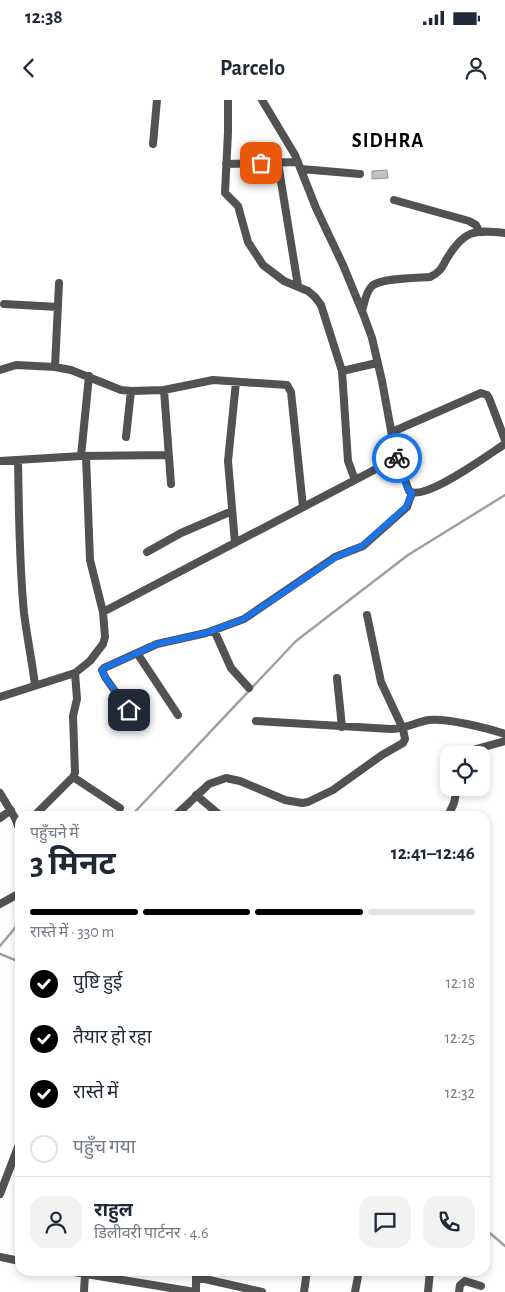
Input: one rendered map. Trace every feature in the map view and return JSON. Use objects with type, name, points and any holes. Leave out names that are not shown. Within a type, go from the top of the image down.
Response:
[{"type":"street","points":[[153,144],[157,100]]},
{"type":"street","points":[[228,100],[225,193],[238,206],[248,242],[268,270],[284,281],[308,291],[318,300],[342,371],[348,461],[354,480]]},
{"type":"street","points":[[262,100],[299,166],[362,311],[378,363],[397,458],[407,488],[412,493],[424,492],[442,484],[505,444]]},
{"type":"street","points":[[226,164],[278,163],[360,174]]},
{"type":"street","points":[[278,163],[298,286]]},
{"type":"street","points":[[394,200],[469,221],[476,225],[479,231]]},
{"type":"street","points":[[362,311],[371,286],[384,281],[430,277],[443,267],[458,241],[464,236],[479,231],[505,233]]},
{"type":"street","points":[[55,366],[59,283]]},
{"type":"street","points":[[4,304],[58,306]]},
{"type":"street","points":[[342,371],[378,363]]},
{"type":"street","points":[[0,370],[16,365],[55,366],[89,376],[121,390],[131,391],[164,390],[206,381],[286,384],[290,387],[303,507]]},
{"type":"street","points":[[0,697],[76,673],[90,661],[105,637],[103,612],[90,560],[84,456],[89,376]]},
{"type":"street","points":[[235,543],[228,461],[236,382]]},
{"type":"street","points":[[164,390],[171,484]]},
{"type":"street","points":[[126,437],[131,391]]},
{"type":"street","points":[[392,432],[481,393],[489,398],[505,440]]},
{"type":"street","points":[[0,461],[84,456],[168,455]]},
{"type":"street","points":[[103,612],[397,458]]},
{"type":"street","points":[[18,460],[22,588],[36,685]]},
{"type":"street","points":[[138,724],[105,677],[102,670],[107,665],[157,644],[214,630],[244,619],[336,557],[362,546],[406,507],[412,493]]},
{"type":"street","points":[[147,552],[181,533],[232,511]]},
{"type":"street","points":[[180,811],[208,784],[221,779],[240,781],[285,800],[302,803],[308,802],[333,790],[382,755],[402,744],[405,739],[403,729],[381,682],[366,615]]},
{"type":"street","points":[[214,630],[231,668],[249,688]]},
{"type":"street","points":[[137,653],[178,715]]},
{"type":"street","points":[[39,811],[73,777],[75,769],[73,716],[77,692],[76,673]]},
{"type":"street","points":[[337,678],[342,727]]},
{"type":"street","points":[[256,721],[403,729],[435,720],[477,726],[505,734]]},
{"type":"street","points":[[485,746],[505,741]]},
{"type":"street","points":[[73,777],[120,808]]},
{"type":"street","points":[[0,793],[15,819]]},
{"type":"street","points":[[196,795],[215,811]]},
{"type":"street","points":[[450,811],[455,796]]},
{"type":"street","points":[[0,818],[11,810]]},
{"type":"street","points":[[0,904],[15,896]]},
{"type":"street","points":[[0,1194],[15,1155]]},
{"type":"street","points":[[0,1257],[15,1261]]},
{"type":"street","points":[[84,1292],[85,1276]]},
{"type":"street","points":[[97,1276],[195,1292],[196,1276]]},
{"type":"street","points":[[203,1276],[262,1292]]},
{"type":"street","points":[[304,1292],[306,1276]]},
{"type":"street","points":[[355,1292],[358,1276]]},
{"type":"street","points":[[428,1292],[430,1276]]},
{"type":"street","points":[[459,1292],[460,1284],[465,1281],[482,1286]]},
{"type":"building","points":[[387,170],[388,178],[372,179],[372,171]]},
{"type":"waterway","points":[[136,811],[296,641],[408,555],[505,495]]},
{"type":"waterway","points":[[0,946],[15,928]]},
{"type":"waterway","points":[[0,954],[15,960]]},
{"type":"waterway","points":[[490,1233],[505,1246]]},
{"type":"way so far","points":[[261,163],[298,162],[316,208],[343,265],[372,338],[397,458]]},
{"type":"district","name":"SIDHRA","points":[[388,141]]},
{"type":"route","points":[[129,710],[103,673],[102,670],[107,665],[157,644],[206,633],[236,623],[336,557],[362,546],[410,502],[412,493],[407,488],[397,458]]}]
